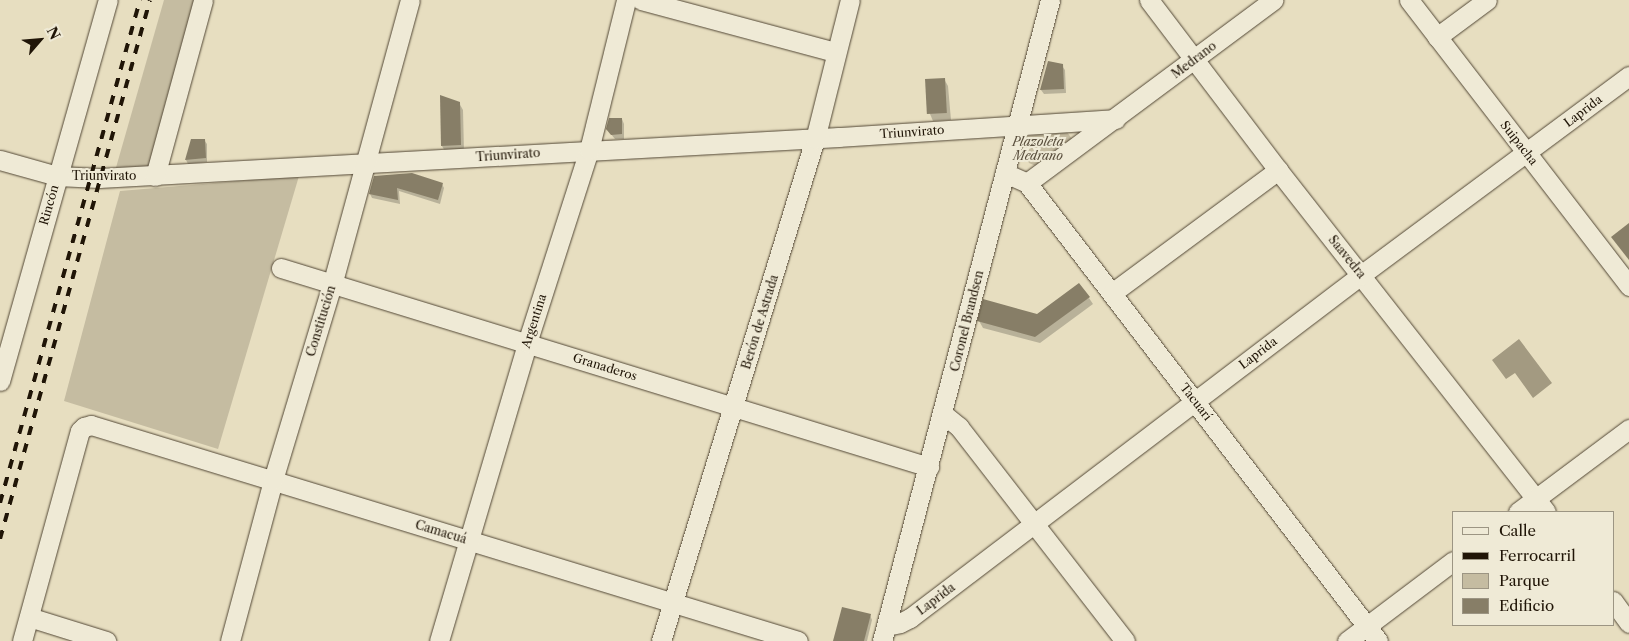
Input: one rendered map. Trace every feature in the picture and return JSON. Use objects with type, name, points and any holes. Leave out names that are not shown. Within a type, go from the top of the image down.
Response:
[{"type":"street","name":"Rincón","points":[[0,380],[108,0]]},
{"type":"street","points":[[155,176],[203,0]]},
{"type":"street","name":"Constitución","points":[[230,641],[273,480],[332,285],[410,0]]},
{"type":"street","name":"Argentina","points":[[439,641],[527,343],[589,150],[626,0]]},
{"type":"street","points":[[641,0],[835,52]]},
{"type":"street","name":"Berón de Astrada","points":[[661,641],[815,139],[835,52],[850,0]]},
{"type":"street","name":"Coronel Brandsen","points":[[884,633],[943,414],[1050,0]]},
{"type":"street","name":"Saavedra","points":[[1149,0],[1278,170],[1541,506]]},
{"type":"street","name":"Medrano","points":[[1027,183],[1273,0]]},
{"type":"street","name":"Suipacha","points":[[1409,0],[1629,286]]},
{"type":"street","points":[[1437,37],[1487,0]]},
{"type":"street","name":"Laprida","points":[[884,633],[910,618],[1361,275],[1629,76]]},
{"type":"street","points":[[1018,126],[1115,119]]},
{"type":"street","name":"Triunvirato","points":[[0,160],[57,176],[89,178],[155,176],[1018,126]]},
{"type":"street","points":[[1112,293],[1278,170]]},
{"type":"street","name":"Tacuarí","points":[[1005,173],[1027,183],[1196,401],[1372,634]]},
{"type":"street","name":"Granaderos","points":[[281,268],[929,467]]},
{"type":"street","points":[[943,414],[960,426],[1125,641]]},
{"type":"street","name":"Camacuá","points":[[29,618],[84,427],[91,425],[798,641]]},
{"type":"street","points":[[1522,511],[1541,506],[1629,428]]},
{"type":"street","points":[[1347,641],[1372,634],[1452,562]]},
{"type":"street","points":[[1614,602],[1629,623]]},
{"type":"street","points":[[22,641],[29,618],[106,641]]},
{"type":"green space","points":[[164,0],[198,0],[153,169],[115,171]]},
{"type":"green space","name":"Plazoleta Medrano","points":[[1067,132],[1072,139],[1036,166],[1029,163],[1021,147],[1026,136]]},
{"type":"green space","points":[[299,176],[218,449],[64,401],[120,191]]},
{"type":"shaded area","points":[[1519,339],[1552,383],[1533,398],[1515,373],[1506,379],[1492,360]]},
{"type":"building","points":[[1048,61],[1063,64],[1064,89],[1040,90]]},
{"type":"building","points":[[945,78],[947,113],[927,114],[925,79]]},
{"type":"building","points":[[440,95],[460,102],[461,145],[441,146]]},
{"type":"building","points":[[609,118],[622,118],[622,134],[611,135],[606,129]]},
{"type":"building","points":[[191,139],[205,139],[206,158],[185,160]]},
{"type":"building","points":[[412,173],[443,183],[438,200],[397,188],[398,200],[369,194],[374,176]]},
{"type":"building","points":[[1629,223],[1629,260],[1611,237]]},
{"type":"building","points":[[1079,283],[1090,297],[1035,337],[977,321],[983,299],[1037,314]]},
{"type":"building","points":[[842,607],[871,614],[864,641],[833,641]]},
{"type":"railway","points":[[0,503],[140,0]]},
{"type":"railway","points":[[0,539],[150,0]]}]
